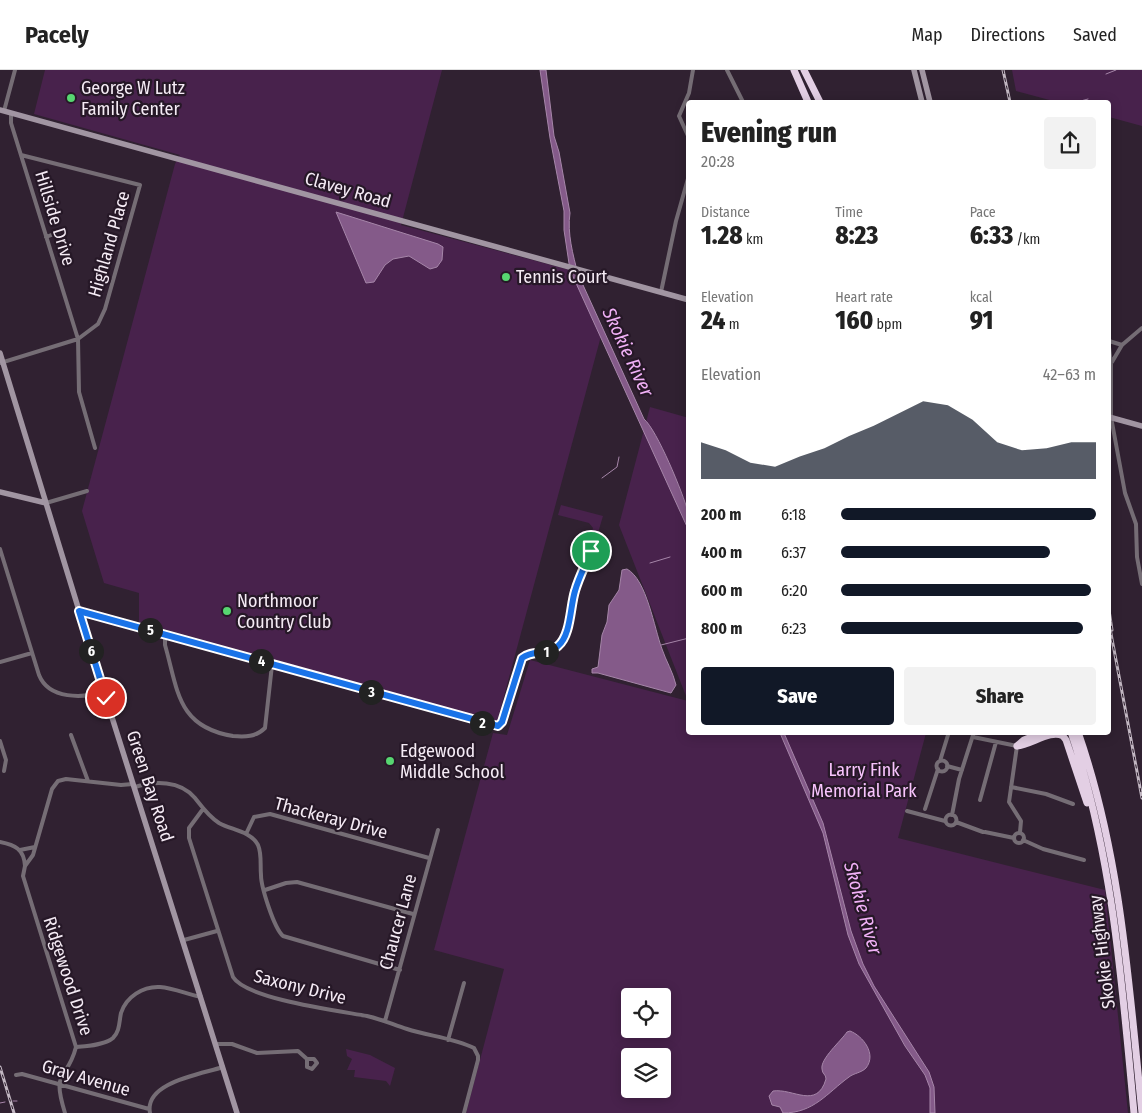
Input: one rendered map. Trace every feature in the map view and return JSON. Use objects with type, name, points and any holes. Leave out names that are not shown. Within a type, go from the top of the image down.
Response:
[{"type":"highway","points":[[794,70],[807,100]]},
{"type":"highway","points":[[804,70],[819,100]]},
{"type":"highway","points":[[1018,746],[1024,740],[1036,735]]},
{"type":"highway","points":[[1018,746],[1026,746],[1052,735]]},
{"type":"highway","points":[[1058,735],[1063,736],[1066,740],[1102,847]]},
{"type":"highway","name":"Skokie Highway","points":[[1071,735],[1102,847],[1116,928],[1134,1113]]},
{"type":"highway","name":"Skokie Highway","points":[[1079,735],[1106,831],[1120,907],[1142,1113]]},
{"type":"main road","points":[[914,70],[922,100]]},
{"type":"main road","points":[[922,70],[930,100]]},
{"type":"main road","points":[[919,87],[926,85]]},
{"type":"main road","name":"Clavey Road","points":[[2,111],[686,299]]},
{"type":"main road","name":"Green Bay Road","points":[[0,353],[1,363],[237,1113]]},
{"type":"main road","points":[[1111,417],[1142,426]]},
{"type":"main road","points":[[0,492],[46,502]]},
{"type":"street","points":[[2,111],[15,70]]},
{"type":"street","points":[[686,131],[679,116],[689,93],[693,70]]},
{"type":"street","points":[[727,70],[742,100]]},
{"type":"street","name":"Hillside Drive","points":[[11,113],[11,122],[78,339],[78,387],[95,448]]},
{"type":"street","name":"Highland Place","points":[[1,363],[78,339],[92,330],[103,315],[140,185],[21,154]]},
{"type":"street","points":[[661,292],[676,221],[686,186]]},
{"type":"street","points":[[46,236],[62,231]]},
{"type":"street","points":[[1111,364],[1122,345],[1142,328]]},
{"type":"street","points":[[1111,342],[1122,345]]},
{"type":"street","points":[[1111,422],[1125,493],[1138,530],[1137,557],[1142,584]]},
{"type":"street","points":[[46,502],[87,491]]},
{"type":"street","points":[[0,549],[40,678],[50,689],[79,697],[104,692]]},
{"type":"street","points":[[79,611],[498,726],[502,722],[522,658],[528,654],[552,651],[561,643],[565,635],[575,591],[591,550]]},
{"type":"street","points":[[165,634],[164,641],[186,712],[197,724],[217,732],[235,736],[252,736],[265,728],[272,665]]},
{"type":"street","points":[[0,662],[32,653]]},
{"type":"street","points":[[72,735],[88,781]]},
{"type":"street","points":[[925,809],[938,770],[937,764],[940,761],[948,735]]},
{"type":"street","points":[[1023,840],[1024,836],[1020,832],[1020,821],[1009,802],[1018,746],[974,735],[962,770],[952,815],[956,822],[984,832],[1014,838],[1017,842],[1023,840],[1043,849],[1084,860]]},
{"type":"street","points":[[0,741],[6,760],[4,771]]},
{"type":"street","points":[[980,800],[996,742]]},
{"type":"street","points":[[940,761],[945,762],[947,766],[962,770]]},
{"type":"street","points":[[938,770],[943,771],[947,766]]},
{"type":"street","points":[[25,866],[32,859],[55,783],[66,779],[134,786],[155,782],[180,787],[194,796],[203,809],[219,823],[246,834],[256,841],[259,848],[261,876],[276,926],[286,937],[400,970]]},
{"type":"street","points":[[1011,787],[1046,794],[1073,804]]},
{"type":"street","name":"Saxony Drive","points":[[203,809],[189,828],[188,838],[233,976],[241,986],[314,1007],[385,1021],[470,1046],[477,1052],[478,1060],[464,1113]]},
{"type":"street","points":[[907,811],[945,821],[950,826],[956,822]]},
{"type":"street","name":"Thackeray Drive","points":[[246,834],[254,817],[270,814],[429,858]]},
{"type":"street","points":[[945,821],[947,816],[952,815]]},
{"type":"street","name":"Chaucer Lane","points":[[385,1021],[438,830]]},
{"type":"street","points":[[1014,838],[1020,832]]},
{"type":"street","points":[[0,842],[15,846],[20,850],[35,847]]},
{"type":"street","name":"Ridgewood Drive","points":[[20,850],[25,866],[23,878],[76,1047],[58,1085]]},
{"type":"street","points":[[265,890],[286,883],[297,882],[414,914]]},
{"type":"street","points":[[184,940],[218,930]]},
{"type":"street","points":[[448,1040],[464,983]]},
{"type":"street","points":[[76,1047],[106,1043],[112,1039],[118,1031],[121,1012],[127,1002],[145,989],[159,987],[201,997]]},
{"type":"street","points":[[216,1044],[232,1044],[257,1054],[298,1051],[307,1059]]},
{"type":"street","points":[[150,1111],[155,1094],[165,1086],[223,1066]]},
{"type":"street","name":"Gray Avenue","points":[[16,1075],[22,1074],[150,1111]]},
{"type":"street","points":[[58,1085],[65,1113]]},
{"type":"green space","name":"Northmoor Country Club","points":[[45,70],[442,70],[401,225],[570,270],[601,336],[497,722],[139,622],[139,593],[104,583],[82,511],[175,164],[180,155],[34,114]]},
{"type":"green space","points":[[1012,70],[1142,70],[1142,126],[1111,118],[1111,100],[1050,100],[1016,91]]},
{"type":"green space","points":[[650,407],[686,417],[686,696],[619,525]]},
{"type":"green space","points":[[561,505],[603,516],[597,536],[591,535],[593,528],[589,523],[558,515]]},
{"type":"green space","name":"Larry Fink Memorial Park","points":[[530,660],[686,700],[686,735],[925,735],[898,838],[1105,890],[1128,1113],[466,1113],[504,969],[434,950],[493,733],[507,735]]},
{"type":"green space","points":[[346,1049],[370,1055],[395,1068],[390,1086],[386,1081],[354,1077],[355,1070],[347,1070],[352,1059],[347,1056]]},
{"type":"shaded area","points":[[540,70],[546,70],[554,136],[559,152],[570,213],[572,252],[578,274],[644,419],[656,436],[669,462],[686,506],[686,524],[570,270],[564,230],[564,211],[550,138]]},
{"type":"shaded area","points":[[336,212],[438,244],[443,247],[442,260],[437,267],[430,269],[409,256],[393,259],[385,265],[374,282],[366,283]]},
{"type":"shaded area","points":[[627,569],[640,583],[649,605],[662,649],[676,685],[671,693],[592,673],[592,669],[598,667],[602,635],[607,622],[609,605],[619,590],[622,570]]},
{"type":"shaded area","points":[[781,735],[785,735],[823,823],[851,931],[863,964],[874,986],[929,1072],[934,1087],[935,1113],[930,1113],[930,1088],[925,1075],[905,1046],[859,964],[848,935],[823,833]]},
{"type":"shaded area","points":[[850,1031],[860,1037],[867,1046],[870,1057],[866,1068],[851,1076],[812,1106],[803,1110],[783,1113],[780,1107],[772,1105],[769,1096],[773,1091],[804,1096],[817,1094],[826,1079],[822,1069],[824,1060],[847,1032]]},
{"type":"waterway","points":[[1106,74],[1116,70]]},
{"type":"waterway","points":[[602,478],[617,467],[619,457]]},
{"type":"waterway","points":[[650,563],[670,557]]},
{"type":"waterway","points":[[661,645],[686,639]]},
{"type":"waterway","points":[[0,1103],[5,1102]]},
{"type":"railway","points":[[1003,70],[1010,100]]},
{"type":"railway","points":[[1111,623],[1112,630]]},
{"type":"railway","points":[[1111,634],[1142,798]]},
{"type":"railway","points":[[0,1067],[14,1113]]},
{"type":"place","name":"George W Lutz Family Center","points":[[71,98]]},
{"type":"place","name":"Tennis Court","points":[[506,277]]},
{"type":"place","name":"Northmoor Country Club","points":[[227,611]]},
{"type":"place","name":"Edgewood Middle School","points":[[390,761]]},
{"type":"route","points":[[106,698],[79,611],[498,726],[502,722],[522,658],[528,654],[552,651],[561,643],[565,635],[575,591],[591,551]]},
{"type":"water label","name":"Skokie River","points":[[628,352]]},
{"type":"water label","name":"Skokie River","points":[[863,908]]}]
